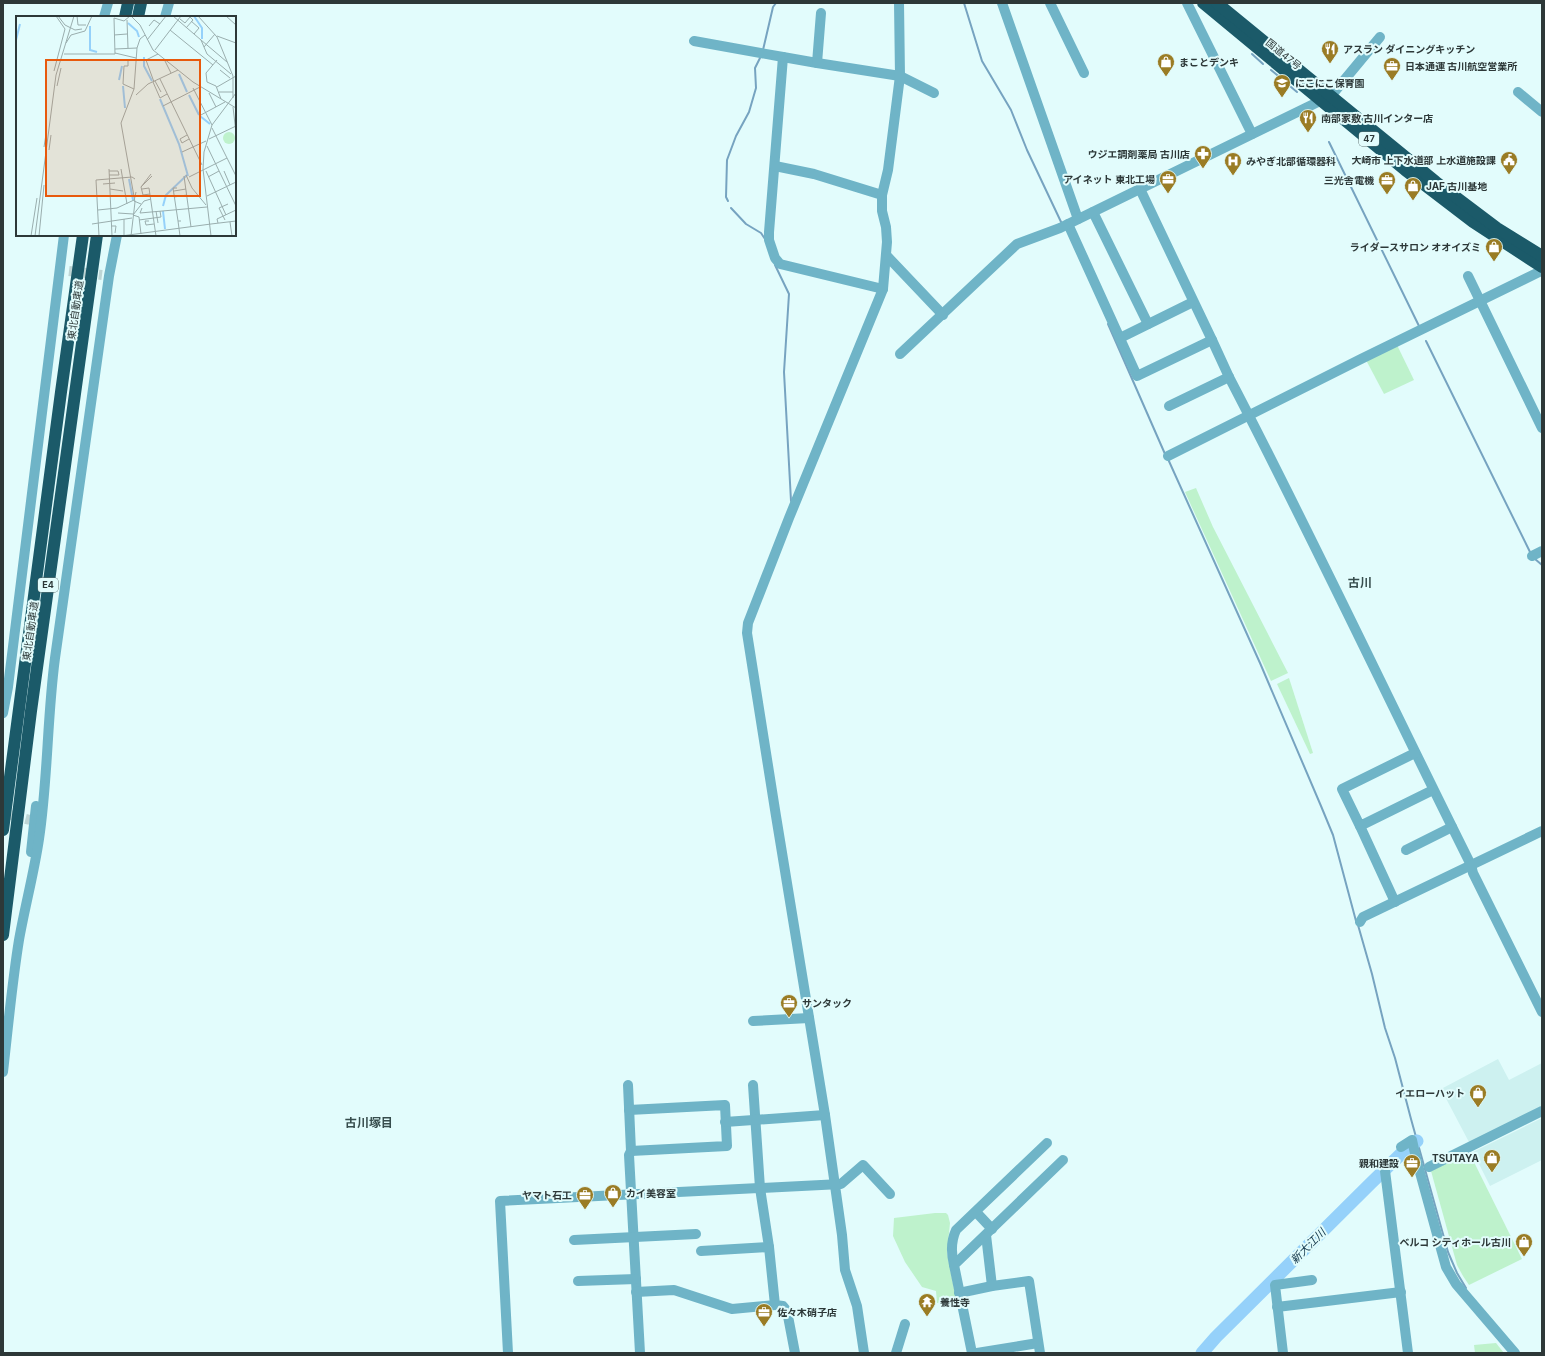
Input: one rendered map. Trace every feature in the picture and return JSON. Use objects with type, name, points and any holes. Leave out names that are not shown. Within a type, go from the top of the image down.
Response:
[{"type":"highway","points":[[125,16],[128,3]]},
{"type":"highway","points":[[138,16],[141,3]]},
{"type":"highway","name":"国道47号","points":[[1203,3],[1542,263]]},
{"type":"highway","name":"国道47号","points":[[1217,3],[1326,98]]},
{"type":"highway","name":"東北自動車道","points":[[3,830],[57,415],[83,236]]},
{"type":"highway","name":"東北自動車道","points":[[3,935],[31,711],[97,236]]},
{"type":"street","points":[[104,16],[108,3]]},
{"type":"street","points":[[165,16],[169,3]]},
{"type":"street","points":[[864,1353],[856,1306],[845,1270],[842,1235],[825,1116],[748,641],[748,624],[789,518],[883,289],[887,256],[886,227],[882,211],[882,196],[888,170],[900,76],[899,3]]},
{"type":"street","points":[[1002,3],[1078,219]]},
{"type":"street","points":[[1050,3],[1084,73]]},
{"type":"street","points":[[1187,3],[1252,134]]},
{"type":"street","points":[[817,63],[821,13]]},
{"type":"street","points":[[900,354],[1017,244],[1065,226],[1326,98],[1380,37]]},
{"type":"street","points":[[694,41],[900,76],[934,93]]},
{"type":"street","points":[[783,57],[769,236],[775,258],[780,264],[883,289]]},
{"type":"street","points":[[1518,92],[1542,112]]},
{"type":"street","points":[[775,166],[814,174],[882,196]]},
{"type":"street","points":[[1140,189],[1229,377],[1361,640],[1542,1012]]},
{"type":"street","points":[[1093,212],[1148,324]]},
{"type":"street","points":[[1065,226],[1137,376],[1212,340]]},
{"type":"street","points":[[3,713],[10,671],[64,270],[64,236]]},
{"type":"street","points":[[3,1072],[19,940],[39,840],[46,784],[50,694],[54,658],[106,276],[117,236]]},
{"type":"street","points":[[887,256],[943,315]]},
{"type":"street","points":[[1168,456],[1539,272],[1542,263]]},
{"type":"street","points":[[1468,276],[1542,428]]},
{"type":"street","points":[[1120,338],[1193,302]]},
{"type":"street","points":[[1169,406],[1229,377]]},
{"type":"street","points":[[1532,556],[1542,551]]},
{"type":"street","points":[[1395,902],[1342,789],[1415,753]]},
{"type":"street","points":[[32,877],[30,860],[32,820],[40,773],[47,754]]},
{"type":"street","points":[[1360,826],[1433,790]]},
{"type":"street","points":[[1406,850],[1452,827]]},
{"type":"street","points":[[1360,922],[1363,917],[1542,831]]},
{"type":"street","points":[[753,1021],[809,1018]]},
{"type":"street","points":[[628,1085],[629,1155],[640,1353]]},
{"type":"street","points":[[753,1085],[760,1188],[769,1247],[775,1305]]},
{"type":"street","points":[[629,1110],[725,1106],[727,1146],[630,1151]]},
{"type":"street","points":[[1429,1167],[1542,1111]]},
{"type":"street","points":[[726,1122],[825,1116]]},
{"type":"street","points":[[972,1353],[952,1254],[953,1237],[956,1230],[1047,1143]]},
{"type":"street","points":[[1407,1143],[1416,1158],[1446,1267],[1456,1284],[1515,1353]]},
{"type":"street","points":[[954,1265],[1063,1160]]},
{"type":"street","points":[[508,1353],[500,1201],[841,1184],[863,1166],[890,1194]]},
{"type":"street","points":[[1385,1166],[1408,1353]]},
{"type":"street","points":[[976,1212],[989,1232],[992,1286]]},
{"type":"street","points":[[574,1240],[696,1234]]},
{"type":"street","points":[[701,1251],[769,1247]]},
{"type":"street","points":[[578,1281],[636,1279]]},
{"type":"street","points":[[1283,1353],[1275,1285],[1312,1280]]},
{"type":"street","points":[[959,1293],[992,1286],[1029,1281],[1040,1353]]},
{"type":"street","points":[[636,1292],[674,1290],[732,1309],[775,1305],[783,1306],[787,1311],[795,1353]]},
{"type":"street","points":[[1277,1307],[1401,1292]]},
{"type":"street","points":[[896,1353],[905,1324]]},
{"type":"street","points":[[977,1353],[1038,1343]]},
{"type":"shaded area","points":[[1498,1059],[1509,1080],[1542,1063],[1542,1107],[1470,1144],[1441,1089]]},
{"type":"shaded area","points":[[1542,1118],[1542,1160],[1490,1186],[1473,1152]]},
{"type":"green space","points":[[1397,345],[1414,380],[1384,394],[1366,360]]},
{"type":"green space","points":[[1196,488],[1213,527],[1288,673],[1271,681],[1185,492]]},
{"type":"green space","points":[[1289,678],[1313,753],[1310,754],[1277,684]]},
{"type":"green space","points":[[1469,1152],[1522,1259],[1469,1285],[1457,1265],[1431,1171]]},
{"type":"green space","points":[[946,1213],[950,1223],[947,1253],[957,1304],[937,1303],[936,1291],[922,1287],[905,1262],[893,1236],[894,1218]]},
{"type":"green space","points":[[1496,1343],[1504,1353],[1475,1353],[1474,1345]]},
{"type":"waterway","points":[[763,50],[773,7],[776,3]]},
{"type":"waterway","points":[[964,3],[982,61],[1011,110],[1027,150],[1062,224]]},
{"type":"waterway","points":[[1252,54],[1263,64]]},
{"type":"waterway","points":[[728,201],[726,197],[727,160],[736,136],[749,112],[756,88],[755,68],[760,58]]},
{"type":"waterway","points":[[1271,70],[1282,79]]},
{"type":"waterway","points":[[1291,87],[1297,92]]},
{"type":"waterway","points":[[1329,142],[1419,326]]},
{"type":"waterway","points":[[731,208],[746,224],[761,233],[765,239]]},
{"type":"waterway","points":[[775,265],[789,294],[784,372],[791,501]]},
{"type":"waterway","points":[[1108,324],[1165,454]]},
{"type":"waterway","points":[[1426,341],[1531,554]]},
{"type":"waterway","points":[[1168,459],[1260,663],[1333,835],[1356,921]]},
{"type":"waterway","points":[[1535,559],[1542,565]]},
{"type":"waterway","points":[[1358,925],[1385,1028],[1395,1058],[1448,1252],[1457,1273],[1466,1288]]},
{"type":"waterway","name":"新大江川","points":[[1202,1353],[1216,1337],[1371,1183],[1417,1141]]},
{"type":"tunnel","points":[[69,271],[102,275]]},
{"type":"tunnel","points":[[11,815],[30,820]]},
{"type":"place","name":"アスラン ダイニングキッチン","points":[[1330,64]]},
{"type":"place","name":"まことデンキ","points":[[1166,77]]},
{"type":"place","name":"日本通運 古川航空営業所","points":[[1392,81]]},
{"type":"place","name":"にこにこ保育園","points":[[1282,98]]},
{"type":"place","name":"南部家敷 古川インター店","points":[[1308,133]]},
{"type":"place","name":"ウジエ調剤薬局 古川店","points":[[1203,169]]},
{"type":"place","name":"大崎市 上下水道部 上水道施設課","points":[[1509,175]]},
{"type":"place","name":"みやぎ北部循環器科","points":[[1233,176]]},
{"type":"place","name":"アイネット 東北工場","points":[[1168,194]]},
{"type":"place","name":"三光舎電機","points":[[1387,195]]},
{"type":"place","name":"JAF 古川基地","points":[[1413,201]]},
{"type":"place","name":"ライダースサロン オオイズミ","points":[[1494,262]]},
{"type":"place","name":"サンタック","points":[[789,1018]]},
{"type":"place","name":"イエローハット","points":[[1478,1108]]},
{"type":"place","name":"TSUTAYA","points":[[1492,1173]]},
{"type":"place","name":"親和建設","points":[[1412,1178]]},
{"type":"place","name":"カイ美容室","points":[[613,1208]]},
{"type":"place","name":"ヤマト石工","points":[[585,1210]]},
{"type":"place","name":"ベルコ シティホール古川","points":[[1524,1257]]},
{"type":"place","name":"養性寺","points":[[927,1317]]},
{"type":"place","name":"佐々木硝子店","points":[[764,1327]]},
{"type":"district","name":"古川","points":[[1360,583]]},
{"type":"district","name":"古川塚目","points":[[369,1123]]}]
